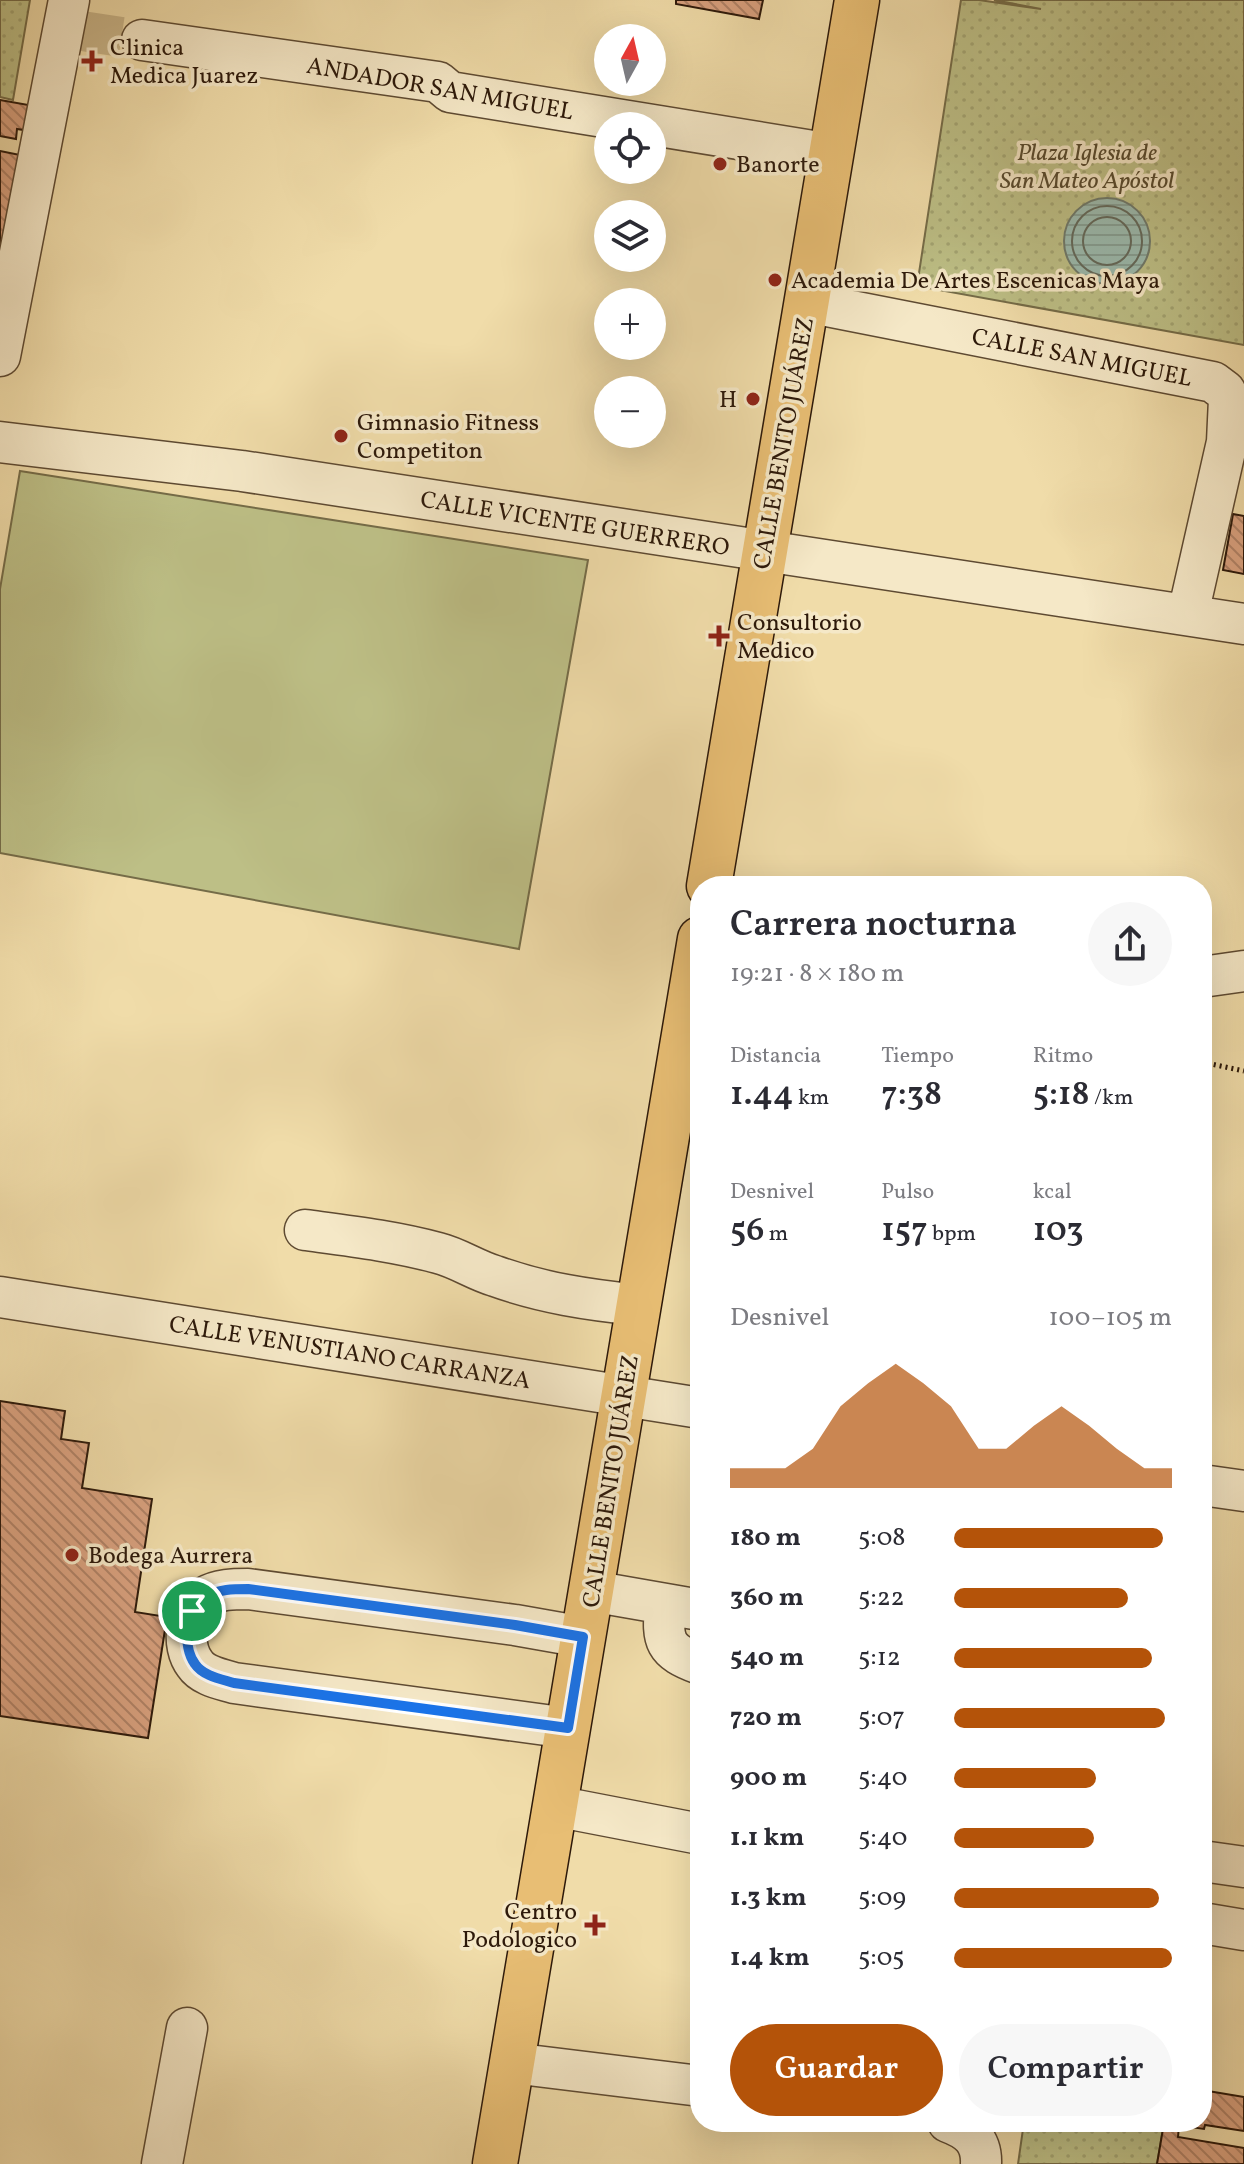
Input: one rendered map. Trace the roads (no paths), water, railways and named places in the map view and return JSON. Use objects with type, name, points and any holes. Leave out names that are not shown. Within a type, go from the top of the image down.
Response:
[{"type":"main road","name":"CALLE BENITO JUÁREZ","points":[[711,876],[857,0]]},
{"type":"main road","name":"CALLE BENITO JUÁREZ","points":[[495,2164],[690,999]]},
{"type":"street","points":[[0,356],[8,275],[71,20]]},
{"type":"street","name":"ANDADOR SAN MIGUEL","points":[[142,40],[438,82],[450,92],[831,154]]},
{"type":"street","name":"CALLE SAN MIGUEL","points":[[806,302],[1213,382],[1219,386],[1229,399],[1227,442],[1188,614]]},
{"type":"street","name":"CALLE VICENTE GUERRERO","points":[[0,442],[242,471],[1244,624]]},
{"type":"street","points":[[1212,976],[1244,971]]},
{"type":"street","points":[[305,1230],[392,1242],[443,1254],[493,1276],[534,1289],[585,1300],[639,1305]]},
{"type":"street","name":"CALLE VENUSTIANO CARRANZA","points":[[0,1297],[690,1406]]},
{"type":"street","points":[[1212,1486],[1244,1491]]},
{"type":"street","points":[[568,1728],[234,1683],[212,1677],[196,1666],[188,1650],[192,1611],[205,1597],[226,1590],[248,1589],[515,1625],[587,1615],[676,1617],[670,1648],[690,1659]]},
{"type":"street","points":[[555,1806],[690,1832]]},
{"type":"street","points":[[1212,1862],[1244,1867]]},
{"type":"street","points":[[1212,1925],[1244,1930]]},
{"type":"street","points":[[162,2164],[187,2028]]},
{"type":"street","points":[[512,2063],[690,2085]]},
{"type":"street","points":[[968,2132],[978,2142],[982,2152],[981,2164]]},
{"type":"water","points":[[1107,198],[1123,202],[1137,211],[1146,225],[1150,241],[1146,257],[1137,271],[1123,280],[1107,284],[1091,280],[1077,271],[1068,257],[1064,241],[1068,225],[1077,211],[1091,202]]},
{"type":"tunnel","points":[[82,31],[142,40]]},
{"type":"place","name":"Clinica Medica Juarez","points":[[92,61]]},
{"type":"place","name":"Banorte","points":[[720,164]]},
{"type":"place","name":"Academia De Artes Escenicas Maya","points":[[775,280]]},
{"type":"place","name":"H","points":[[753,399]]},
{"type":"place","name":"Gimnasio Fitness Competiton","points":[[341,436]]},
{"type":"place","name":"Consultorio Medico","points":[[719,636]]},
{"type":"place","name":"Bodega Aurrera","points":[[72,1555]]},
{"type":"place","name":"Centro Podologico","points":[[595,1925]]},
{"type":"park label","name":"Plaza Iglesia de San Mateo Apóstol","points":[[1087,166]]}]
